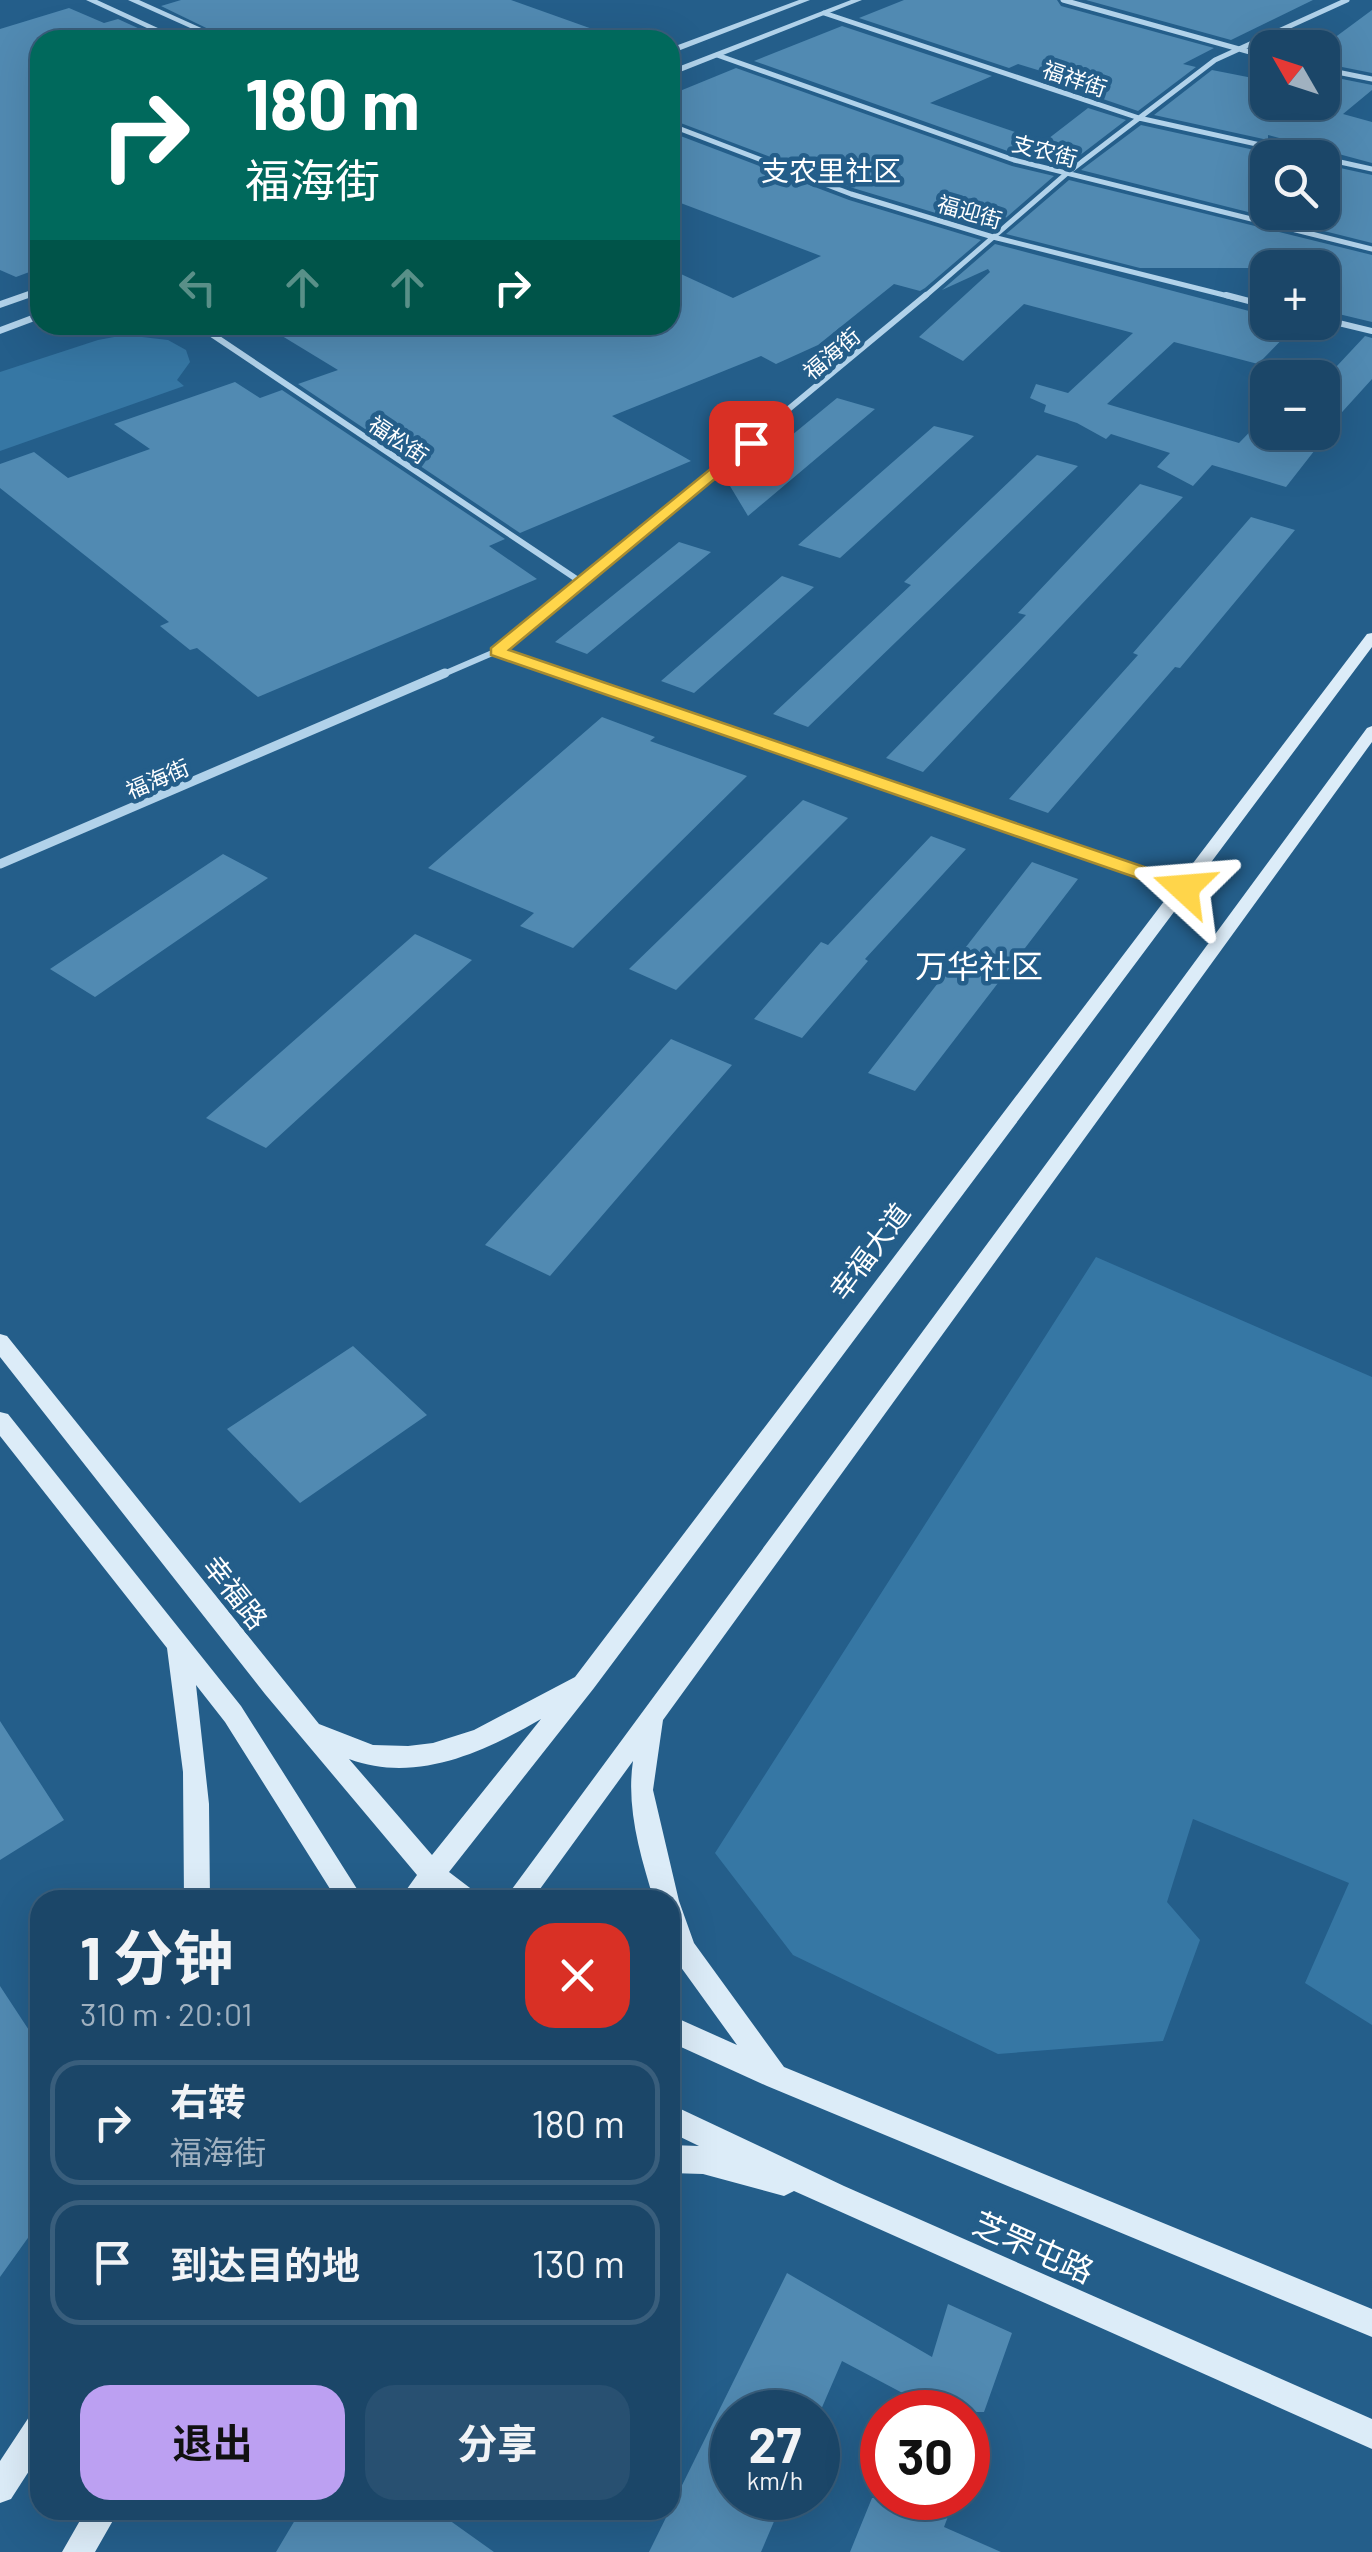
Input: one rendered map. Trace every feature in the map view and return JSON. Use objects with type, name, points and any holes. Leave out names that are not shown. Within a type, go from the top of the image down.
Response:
[{"type":"main road","name":"幸福大道","points":[[420,1890],[586,1680],[1372,637]]},
{"type":"main road","points":[[524,1890],[1372,731]]},
{"type":"main road","name":"幸福路","points":[[0,1342],[432,1874]]},
{"type":"main road","points":[[0,1420],[233,1714],[345,1890]]},
{"type":"main road","points":[[177,1644],[194,1744],[200,1841],[198,1890]]},
{"type":"main road","points":[[313,1732],[379,1757],[436,1755],[495,1733],[586,1680]]},
{"type":"main road","points":[[652,1714],[641,1790],[664,1890]]},
{"type":"main road","points":[[432,1874],[452,1890]]},
{"type":"main road","points":[[680,1938],[684,1950],[776,2076]]},
{"type":"main road","name":"芝罘屯路","points":[[680,2033],[1372,2324]]},
{"type":"main road","name":"芝罘屯路","points":[[680,2123],[834,2196],[1372,2434]]},
{"type":"main road","points":[[680,2159],[703,2160],[834,2196]]},
{"type":"main road","points":[[0,2488],[30,2443]]},
{"type":"main road","points":[[77,2552],[98,2520]]},
{"type":"street","points":[[90,0],[158,30]]},
{"type":"street","points":[[132,0],[201,30]]},
{"type":"street","points":[[680,48],[806,0]]},
{"type":"street","points":[[680,69],[858,0]]},
{"type":"street","points":[[1063,0],[1250,54]]},
{"type":"street","name":"福海街","points":[[0,864],[497,651],[836,373],[1066,174],[1139,118],[1215,60],[1346,0]]},
{"type":"street","name":"福祥街","points":[[824,13],[1139,118],[1250,142]]},
{"type":"street","name":"支农街","points":[[718,54],[976,148],[1372,249]]},
{"type":"street","points":[[1340,72],[1372,79]]},
{"type":"street","name":"福迎街","points":[[680,130],[851,194],[993,236],[1250,301]]},
{"type":"street","name":"福祥街","points":[[1340,162],[1372,169]]},
{"type":"street","points":[[0,305],[30,294]]},
{"type":"street","points":[[0,330],[30,319]]},
{"type":"street","points":[[1340,323],[1372,331]]},
{"type":"street","name":"福松街","points":[[213,335],[580,582]]},
{"type":"street","points":[[497,651],[1184,888]]},
{"type":"shaded area","points":[[125,335],[168,340],[186,350],[190,362],[177,380],[184,386],[0,451],[0,372]]},
{"type":"shaded area","points":[[1096,1257],[1372,1377],[1372,2025],[1305,1983],[1349,1883],[1193,1819],[1167,1902],[1200,1940],[1163,2041],[998,2054],[793,1955],[715,1853]]},
{"type":"building","points":[[181,0],[511,0],[595,30],[210,30],[161,6]]},
{"type":"building","points":[[904,0],[1057,0],[1061,6],[1214,48],[1183,64],[1196,67],[1138,111],[1093,94],[1100,89],[1018,64],[1009,68],[859,18]]},
{"type":"building","points":[[1086,0],[1313,0],[1231,40]]},
{"type":"building","points":[[69,8],[104,23],[118,19],[142,30],[30,30],[30,272],[16,277],[0,270],[0,29]]},
{"type":"building","points":[[1372,10],[1372,73],[1340,67],[1340,34]]},
{"type":"building","points":[[842,26],[992,76],[930,103],[1044,142],[1088,108],[1126,120],[1066,166],[1016,154],[754,61]]},
{"type":"building","points":[[736,68],[1012,166],[1054,176],[992,230],[853,188],[680,123],[680,91]]},
{"type":"building","points":[[1212,70],[1250,77],[1250,120],[1340,120],[1340,79],[1372,85],[1372,90],[1343,114],[1372,122],[1372,163],[1340,154],[1340,140],[1287,140],[1268,135],[1268,140],[1154,115]]},
{"type":"building","points":[[1141,125],[1250,149],[1250,212],[1081,170]]},
{"type":"building","points":[[680,136],[849,200],[981,240],[920,291],[894,284],[818,345],[776,364],[761,356],[612,416],[691,461],[520,533],[298,384],[338,370],[280,335],[680,335],[680,274],[733,298],[821,256],[680,203]]},
{"type":"building","points":[[1340,168],[1372,175],[1372,243],[1320,230],[1340,230]]},
{"type":"building","points":[[1069,180],[1250,225],[1250,230],[1271,230],[1372,255],[1372,322],[1340,314],[1340,250],[1250,250],[1250,268],[1140,268],[1006,234]]},
{"type":"building","points":[[995,244],[1250,311],[1250,340],[1281,340],[1262,360],[1250,362],[1174,342],[1107,404],[1239,443],[1250,432],[1250,450],[1315,450],[1286,487],[1212,465],[1193,486],[1157,467],[1170,453],[1111,434],[1106,439],[1077,423],[1044,412],[1046,405],[1030,398],[1036,384],[1068,393],[1133,333],[1024,304],[963,361],[919,337],[990,272],[988,269],[942,290]]},
{"type":"building","points":[[1365,336],[1372,338],[1372,379],[1340,414],[1340,363]]},
{"type":"building","points":[[235,382],[260,398],[282,390],[505,539],[489,546],[537,579],[258,697],[197,648],[190,650],[160,626],[169,622],[0,488],[0,464],[34,452],[68,478],[150,449],[114,424]]},
{"type":"building","points":[[837,398],[875,409],[748,516],[730,486]]},
{"type":"building","points":[[934,426],[974,436],[840,558],[798,545]]},
{"type":"building","points":[[1037,455],[1078,466],[808,727],[773,714],[911,585],[904,582]]},
{"type":"building","points":[[1140,484],[1183,497],[923,772],[886,758],[1026,615],[1018,613]]},
{"type":"building","points":[[1251,517],[1295,530],[1180,668],[1175,667],[1048,813],[1009,799],[1138,655],[1133,653]]},
{"type":"building","points":[[679,542],[711,552],[587,654],[555,642]]},
{"type":"building","points":[[782,576],[814,587],[694,693],[661,681]]},
{"type":"building","points":[[602,717],[655,737],[650,741],[747,776],[573,948],[520,926],[534,913],[428,868]]},
{"type":"building","points":[[803,800],[848,818],[676,990],[629,969]]},
{"type":"building","points":[[931,836],[966,849],[865,959],[868,961],[802,1038],[754,1019],[821,942],[828,945]]},
{"type":"building","points":[[223,854],[268,878],[95,997],[50,969]]},
{"type":"building","points":[[1032,862],[1078,879],[915,1091],[868,1073]]},
{"type":"building","points":[[415,934],[472,960],[266,1148],[206,1118]]},
{"type":"building","points":[[671,1039],[732,1065],[550,1276],[485,1245]]},
{"type":"building","points":[[353,1346],[427,1415],[300,1503],[227,1429]]},
{"type":"building","points":[[0,1721],[64,1820],[0,1860]]},
{"type":"building","points":[[0,1986],[30,2032],[30,2235],[0,2277]]},
{"type":"building","points":[[787,2273],[932,2357],[948,2304],[1012,2333],[990,2395],[990,2390],[897,2390],[842,2361],[829,2390],[729,2390]]},
{"type":"building","points":[[710,2429],[710,2520],[775,2520],[761,2552],[649,2552],[665,2520],[680,2520],[680,2489]]},
{"type":"building","points":[[295,2520],[449,2520],[494,2552],[276,2552]]},
{"type":"building","points":[[863,2520],[947,2520],[944,2527],[1001,2552],[850,2552]]},
{"type":"district","name":"支农里社区","points":[[831,170]]},
{"type":"district","name":"万华社区","points":[[979,965]]},
{"type":"route","points":[[751,443],[497,651],[1184,888]]}]
